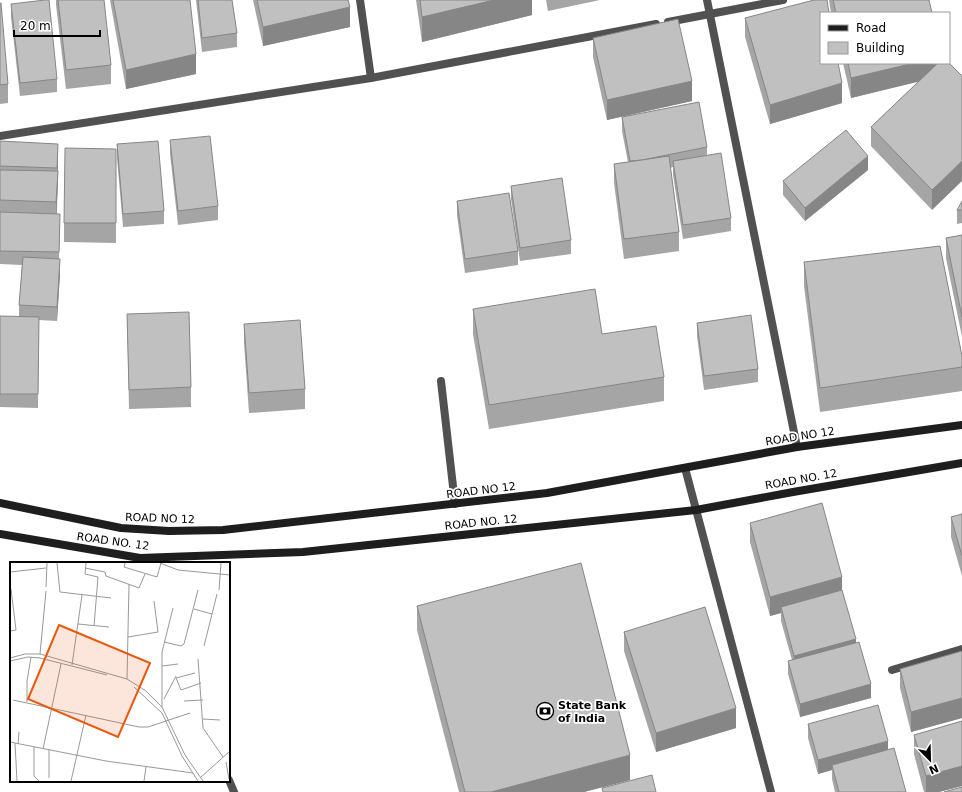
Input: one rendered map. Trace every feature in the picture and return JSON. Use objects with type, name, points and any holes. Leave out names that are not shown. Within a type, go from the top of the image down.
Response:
[{"type":"main road","name":"ROAD NO 12","points":[[0,503],[121,528],[169,531],[223,530],[547,493],[797,447],[962,425]]},
{"type":"main road","name":"ROAD NO. 12","points":[[0,534],[141,561],[303,552],[696,510],[962,463]]},
{"type":"street","points":[[360,0],[371,78]]},
{"type":"street","points":[[707,0],[797,447]]},
{"type":"street","points":[[0,136],[371,78],[783,0]]},
{"type":"street","points":[[441,381],[455,504]]},
{"type":"street","points":[[685,468],[771,792]]},
{"type":"street","points":[[892,670],[962,649]]},
{"type":"street","points":[[230,782],[234,792]]},
{"type":"building","points":[[49,0],[57,79],[20,83],[11,4]]},
{"type":"building","points":[[58,0],[104,0],[111,65],[66,70]]},
{"type":"building","points":[[113,0],[190,0],[196,54],[126,70]]},
{"type":"building","points":[[198,0],[232,0],[237,33],[202,38]]},
{"type":"building","points":[[257,0],[348,0],[350,7],[263,27]]},
{"type":"building","points":[[420,0],[494,0],[422,17]]},
{"type":"building","points":[[814,0],[827,0],[829,12],[820,12],[820,64],[838,64],[842,83],[770,105],[745,18]]},
{"type":"building","points":[[833,0],[929,0],[932,12],[836,12]]},
{"type":"building","points":[[0,3],[8,84],[0,85]]},
{"type":"building","points":[[678,19],[692,81],[607,100],[593,38]]},
{"type":"building","points":[[848,64],[910,64],[851,78]]},
{"type":"building","points":[[937,64],[950,64],[962,76],[962,161],[932,190],[871,127]]},
{"type":"building","points":[[699,102],[707,147],[630,161],[622,117]]},
{"type":"building","points":[[846,130],[868,156],[805,208],[783,181]]},
{"type":"building","points":[[210,136],[218,206],[178,211],[170,140]]},
{"type":"building","points":[[0,141],[58,144],[57,168],[0,166]]},
{"type":"building","points":[[158,141],[164,211],[123,214],[117,144]]},
{"type":"building","points":[[65,148],[116,149],[116,223],[64,223]]},
{"type":"building","points":[[721,153],[731,218],[683,225],[673,161]]},
{"type":"building","points":[[669,156],[679,232],[624,239],[614,164]]},
{"type":"building","points":[[0,170],[58,171],[56,202],[0,200]]},
{"type":"building","points":[[562,178],[571,240],[520,248],[511,186]]},
{"type":"building","points":[[509,193],[518,251],[465,259],[457,201]]},
{"type":"building","points":[[962,201],[962,210],[957,210]]},
{"type":"building","points":[[0,212],[60,214],[59,252],[0,251]]},
{"type":"building","points":[[962,235],[962,317],[946,238]]},
{"type":"building","points":[[940,246],[962,356],[962,367],[820,388],[804,262]]},
{"type":"building","points":[[23,257],[60,259],[57,307],[19,305]]},
{"type":"building","points":[[595,289],[602,334],[656,326],[664,377],[489,405],[473,309]]},
{"type":"building","points":[[189,312],[191,387],[129,390],[127,314]]},
{"type":"building","points":[[751,315],[758,369],[704,376],[697,323]]},
{"type":"building","points":[[0,316],[39,317],[38,394],[0,394]]},
{"type":"building","points":[[300,320],[305,389],[249,393],[244,324]]},
{"type":"building","points":[[822,503],[842,577],[770,597],[750,523]]},
{"type":"building","points":[[962,514],[962,556],[951,517]]},
{"type":"building","points":[[581,563],[630,755],[491,792],[465,792],[417,606]]},
{"type":"building","points":[[842,590],[856,639],[794,656],[781,607]]},
{"type":"building","points":[[705,607],[736,708],[656,733],[624,632]]},
{"type":"building","points":[[859,642],[871,684],[800,704],[788,661]]},
{"type":"building","points":[[962,651],[962,698],[911,712],[900,669]]},
{"type":"building","points":[[878,705],[888,741],[818,760],[808,724]]},
{"type":"building","points":[[962,721],[962,766],[926,776],[914,735]]},
{"type":"building","points":[[894,748],[906,792],[839,792],[832,765]]},
{"type":"building","points":[[652,775],[656,792],[603,792],[602,788]]},
{"type":"building","points":[[962,787],[962,792],[944,792]]},
{"type":"place","name":"State Bank of India","points":[[545,711]]}]
